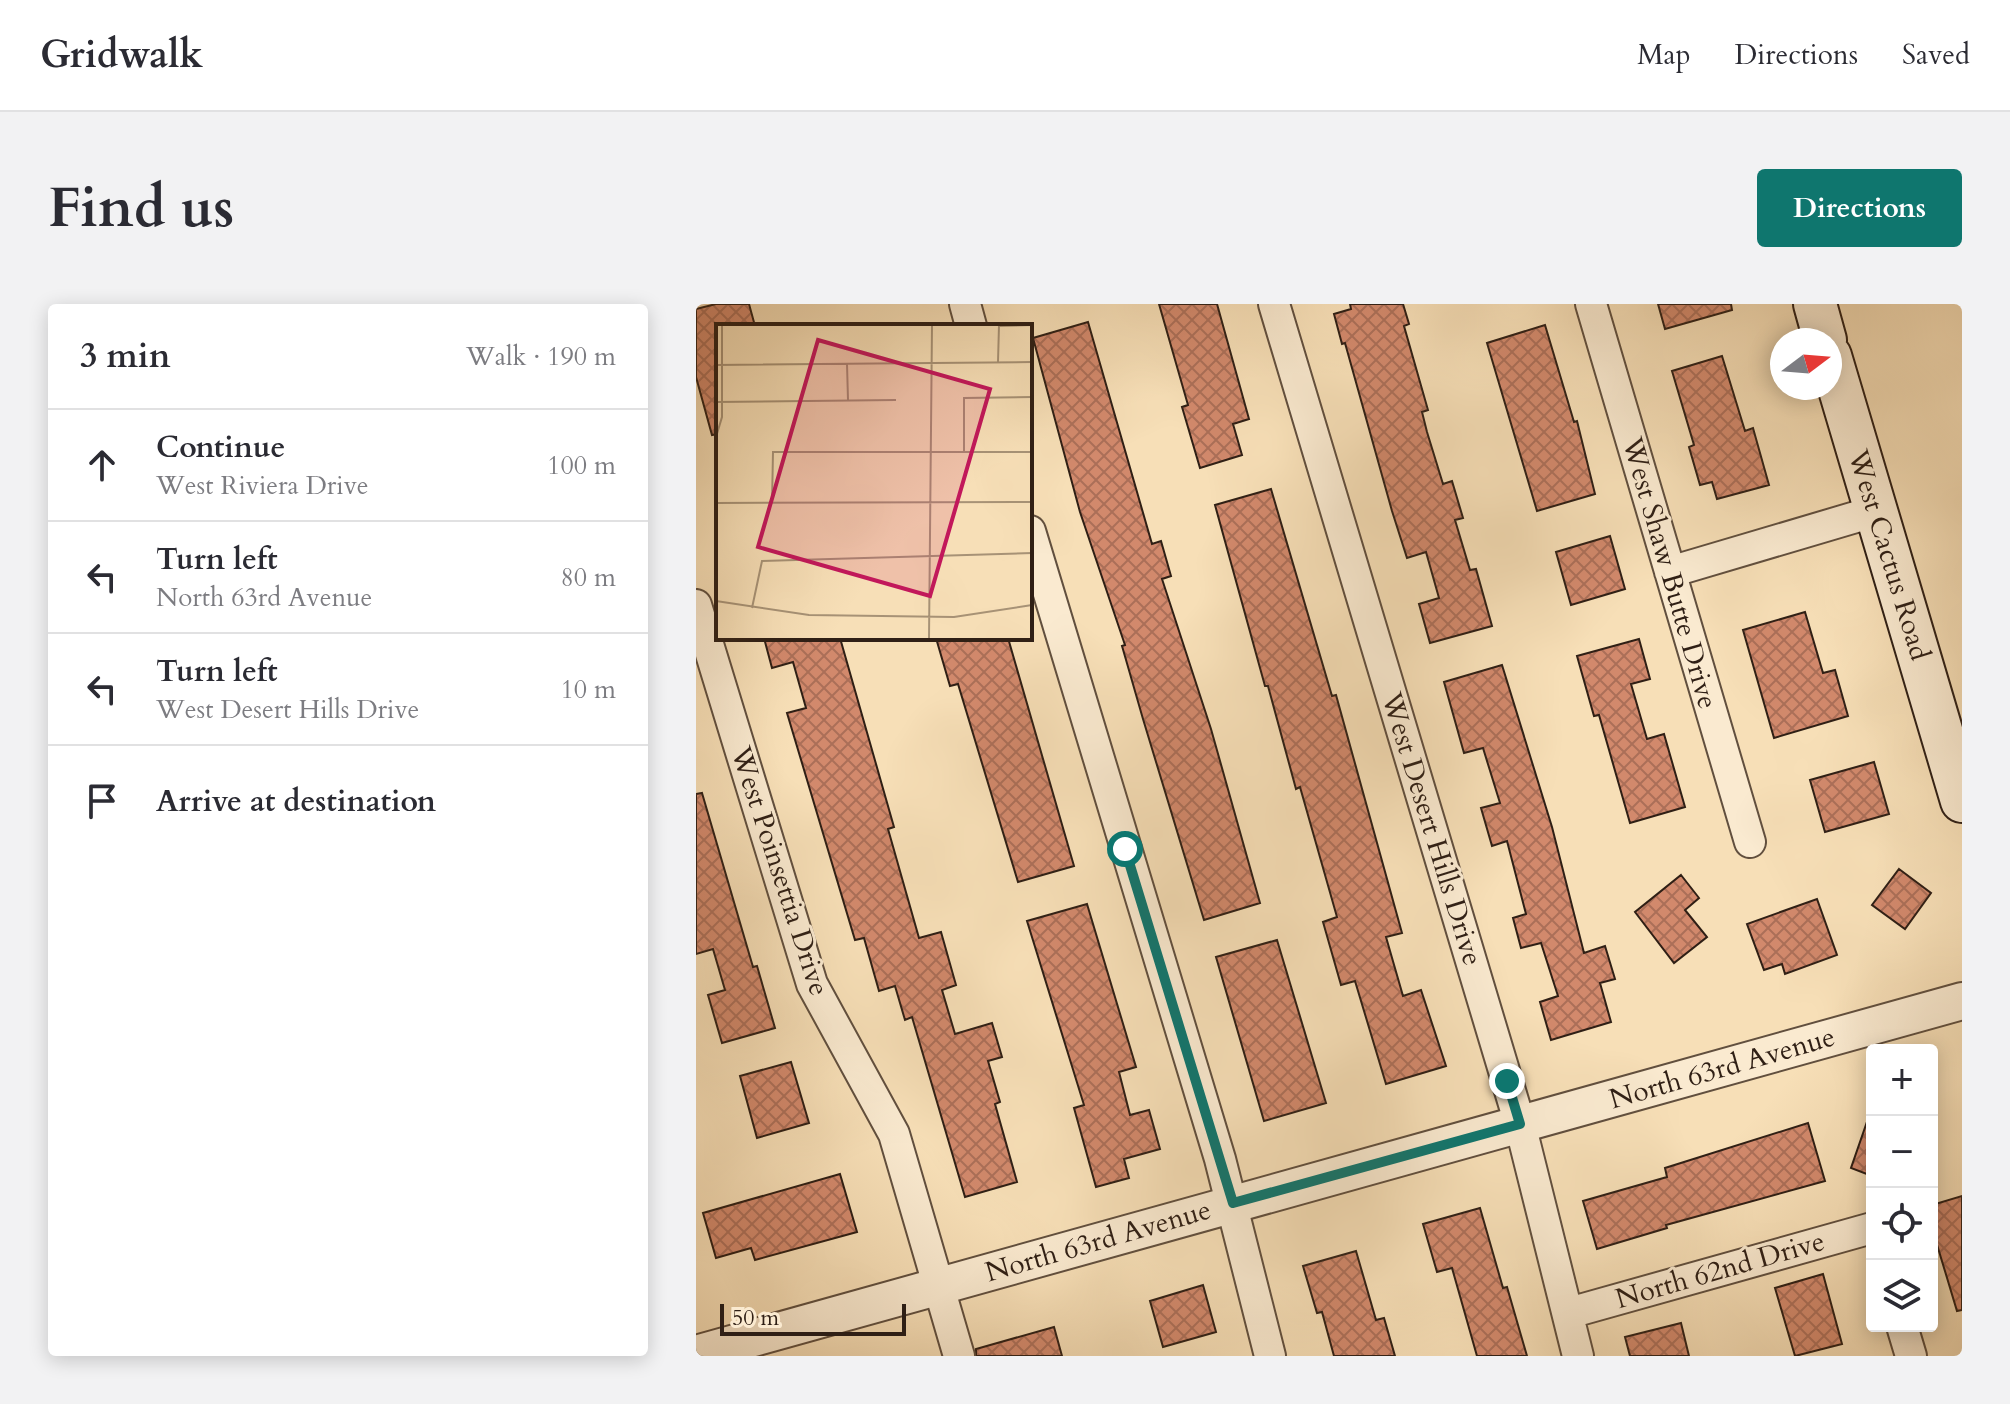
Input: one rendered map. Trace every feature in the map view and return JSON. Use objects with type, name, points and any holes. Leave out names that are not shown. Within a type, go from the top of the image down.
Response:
[{"type":"main road","points":[[1815,304],[1822,328]]},
{"type":"main road","name":"West Cactus Road","points":[[1842,396],[1962,801]]},
{"type":"street","name":"West Desert Hills Drive","points":[[1274,304],[1520,1124],[1578,1356]]},
{"type":"street","name":"West Shaw Butte Drive","points":[[1591,304],[1750,842]]},
{"type":"street","points":[[1670,572],[1876,511]]},
{"type":"street","points":[[1032,538],[1233,1203],[1270,1356]]},
{"type":"street","name":"West Poinsettia Drive","points":[[696,605],[812,984],[894,1134],[959,1356]]},
{"type":"street","name":"North 63rd Avenue","points":[[696,1354],[1962,1001]]},
{"type":"street","name":"North 62nd Drive","points":[[1569,1313],[1866,1230]]},
{"type":"street","points":[[1904,1332],[1911,1356]]},
{"type":"building","points":[[716,304],[749,304],[754,324],[716,324],[716,434],[712,435],[696,377],[696,309]]},
{"type":"building","points":[[1159,304],[1217,304],[1249,419],[1233,424],[1242,455],[1200,468],[1182,407],[1188,405]]},
{"type":"building","points":[[1350,304],[1403,304],[1409,324],[1404,326],[1428,410],[1422,412],[1427,432],[1443,484],[1452,481],[1463,518],[1455,520],[1470,570],[1476,569],[1492,626],[1430,643],[1419,604],[1439,598],[1426,552],[1407,558],[1392,511],[1334,314],[1351,309]]},
{"type":"building","points":[[1658,304],[1731,304],[1732,310],[1665,329]]},
{"type":"building","points":[[1088,322],[1152,544],[1161,541],[1171,576],[1162,579],[1211,729],[1260,903],[1204,920],[1122,646],[1125,645],[1080,512],[1033,338]]},
{"type":"building","points":[[1545,325],[1574,422],[1577,421],[1595,494],[1537,511],[1487,343]]},
{"type":"building","points":[[1722,356],[1745,431],[1753,428],[1769,485],[1717,499],[1712,482],[1700,485],[1689,447],[1694,445],[1672,371]]},
{"type":"building","points":[[1271,489],[1332,696],[1336,695],[1402,933],[1386,937],[1403,996],[1421,990],[1446,1066],[1386,1084],[1355,981],[1341,985],[1323,922],[1337,917],[1300,787],[1296,789],[1268,686],[1265,686],[1215,505]]},
{"type":"building","points":[[1610,536],[1625,589],[1571,605],[1556,552]]},
{"type":"building","points":[[1805,612],[1823,673],[1835,670],[1848,716],[1774,738],[1743,630]]},
{"type":"building","points":[[1639,639],[1650,679],[1631,684],[1647,739],[1664,734],[1685,807],[1630,823],[1599,715],[1594,716],[1577,656]]},
{"type":"building","points":[[765,640],[841,640],[894,827],[888,829],[919,938],[941,932],[956,985],[942,990],[955,1034],[992,1023],[1002,1057],[988,1061],[1000,1102],[995,1104],[1017,1182],[965,1197],[912,1017],[905,1020],[895,986],[879,991],[864,938],[855,940],[787,713],[806,708],[793,662],[772,668]]},
{"type":"building","points":[[937,640],[1009,640],[1074,866],[1018,882],[958,684],[950,686]]},
{"type":"building","points":[[1502,665],[1552,827],[1584,953],[1605,946],[1615,979],[1600,983],[1611,1022],[1551,1040],[1540,1002],[1558,996],[1541,943],[1521,948],[1513,918],[1526,914],[1507,841],[1492,846],[1481,808],[1500,803],[1483,748],[1464,753],[1444,682]]},
{"type":"building","points":[[1874,762],[1889,814],[1825,832],[1810,780]]},
{"type":"building","points":[[702,793],[753,967],[757,966],[775,1028],[722,1043],[708,995],[725,990],[713,949],[696,954],[696,794]]},
{"type":"building","points":[[1899,869],[1931,893],[1905,929],[1872,905]]},
{"type":"building","points":[[1681,875],[1699,898],[1685,910],[1707,937],[1674,963],[1635,912]]},
{"type":"building","points":[[1817,899],[1837,955],[1785,974],[1782,964],[1764,970],[1747,924]]},
{"type":"building","points":[[1087,904],[1136,1067],[1119,1072],[1130,1115],[1149,1110],[1160,1149],[1124,1159],[1129,1178],[1096,1187],[1074,1108],[1084,1105],[1027,921]]},
{"type":"building","points":[[1277,940],[1326,1103],[1264,1121],[1216,957]]},
{"type":"building","points":[[791,1062],[809,1123],[757,1138],[740,1076]]},
{"type":"building","points":[[1808,1123],[1825,1181],[1666,1225],[1667,1228],[1597,1249],[1583,1201],[1667,1177],[1665,1168]]},
{"type":"building","points":[[1866,1125],[1866,1174],[1851,1168]]},
{"type":"building","points":[[840,1174],[857,1232],[755,1260],[751,1248],[716,1258],[703,1213]]},
{"type":"building","points":[[1962,1196],[1962,1310],[1957,1311],[1938,1248],[1938,1203]]},
{"type":"building","points":[[1480,1208],[1527,1356],[1477,1356],[1452,1268],[1437,1272],[1423,1224]]},
{"type":"building","points":[[1356,1251],[1376,1320],[1384,1318],[1395,1356],[1334,1356],[1322,1312],[1317,1313],[1303,1266]]},
{"type":"building","points":[[1823,1274],[1842,1344],[1795,1356],[1775,1288]]},
{"type":"building","points":[[1203,1285],[1216,1332],[1163,1347],[1150,1301]]},
{"type":"building","points":[[1681,1323],[1689,1356],[1630,1356],[1625,1337]]},
{"type":"building","points":[[1054,1327],[1062,1356],[976,1356],[976,1349]]},
{"type":"route","points":[[1125,849],[1233,1203],[1520,1124],[1507,1081]]}]
